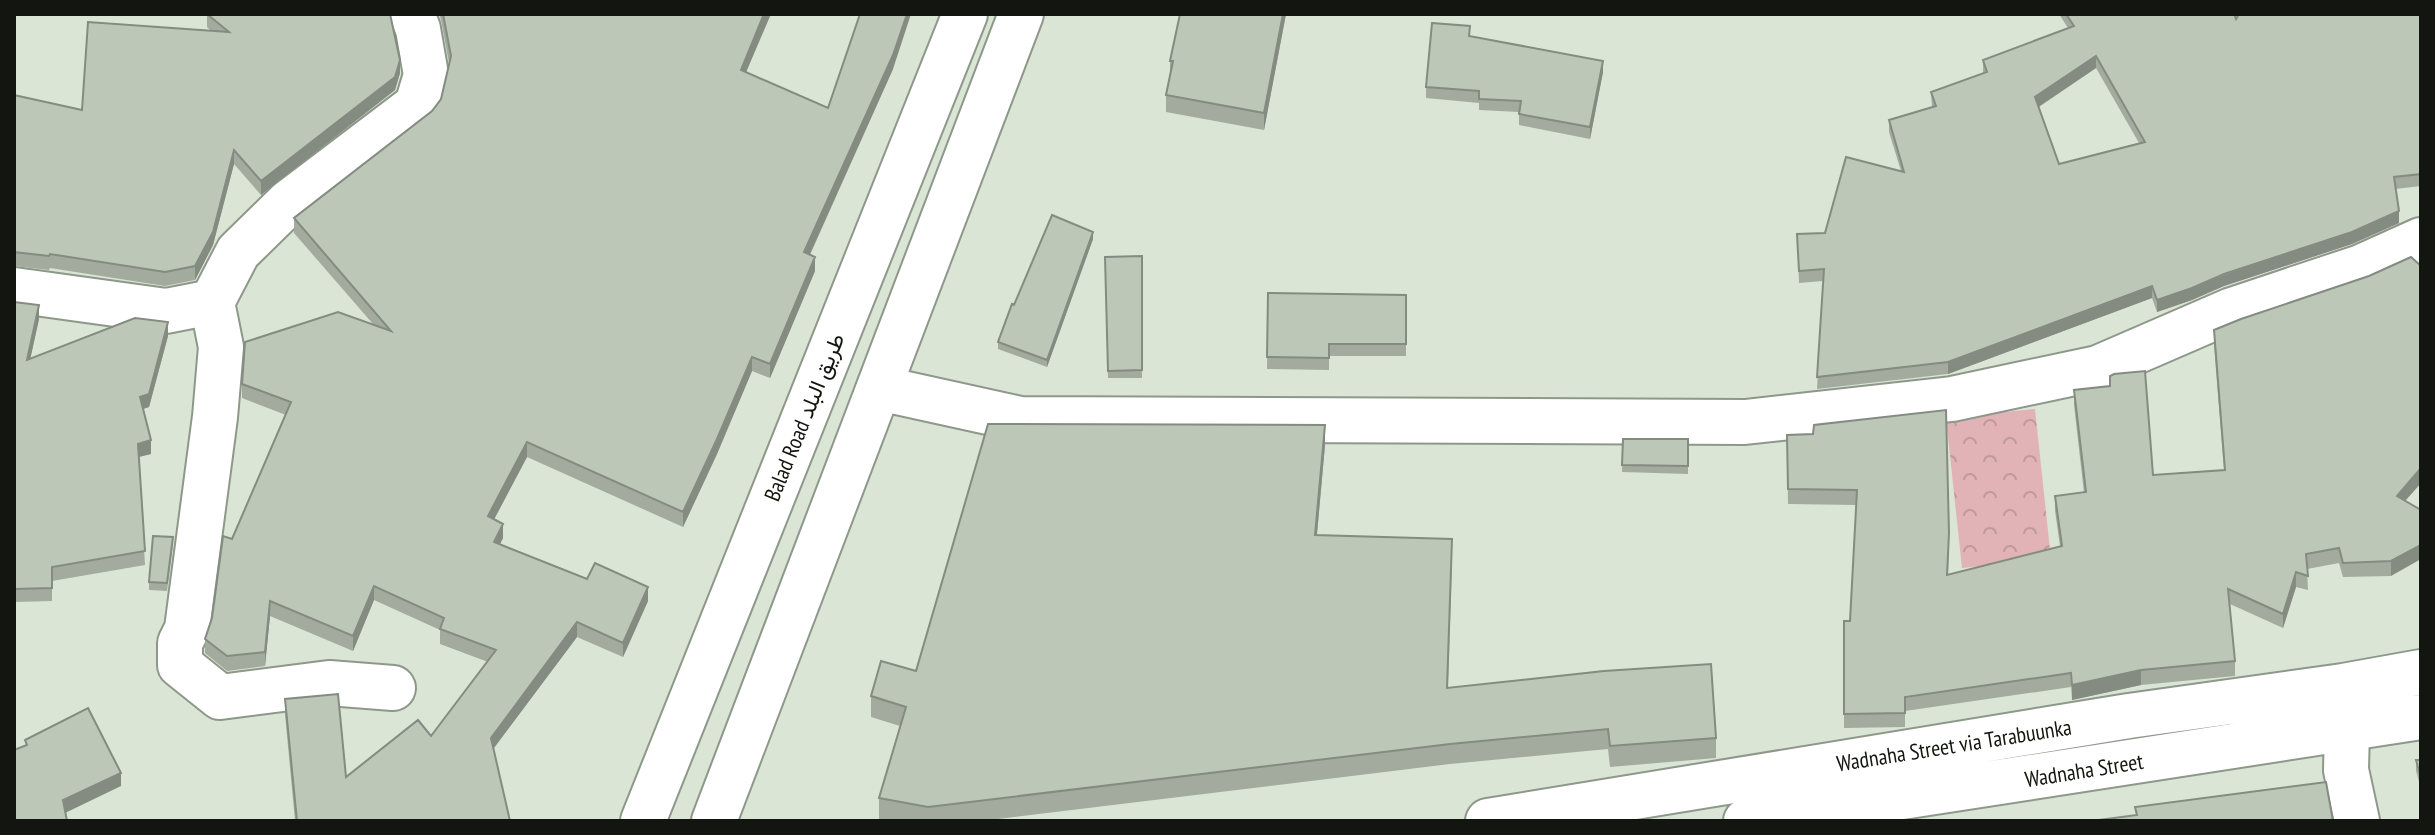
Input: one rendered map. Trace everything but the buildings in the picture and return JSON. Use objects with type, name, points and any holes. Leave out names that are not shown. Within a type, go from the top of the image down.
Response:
[{"type":"main road","points":[[393,688],[329,683],[220,697],[180,665],[180,643],[187,629],[220,361],[221,347],[212,302],[238,252],[289,202],[417,105],[426,75],[418,29],[412,14]]},
{"type":"main road","name":"Balad Road طريق البلد","points":[[643,821],[965,14]]},
{"type":"main road","points":[[714,821],[1021,14]]},
{"type":"main road","points":[[879,388],[1020,419],[1745,422],[1952,399],[2098,368],[2232,310],[2361,267],[2421,240]]},
{"type":"main road","points":[[14,290],[166,311],[212,302]]},
{"type":"main road","name":"Wadnaha Street via Tarabuunka","points":[[1488,821],[2114,718],[2421,672]]},
{"type":"main road","name":"Wadnaha Street","points":[[1746,821],[2421,717]]},
{"type":"main road","points":[[2347,730],[2346,770],[2357,821]]},
{"type":"green space","points":[[2035,409],[2051,559],[1962,568],[1946,418]]}]
